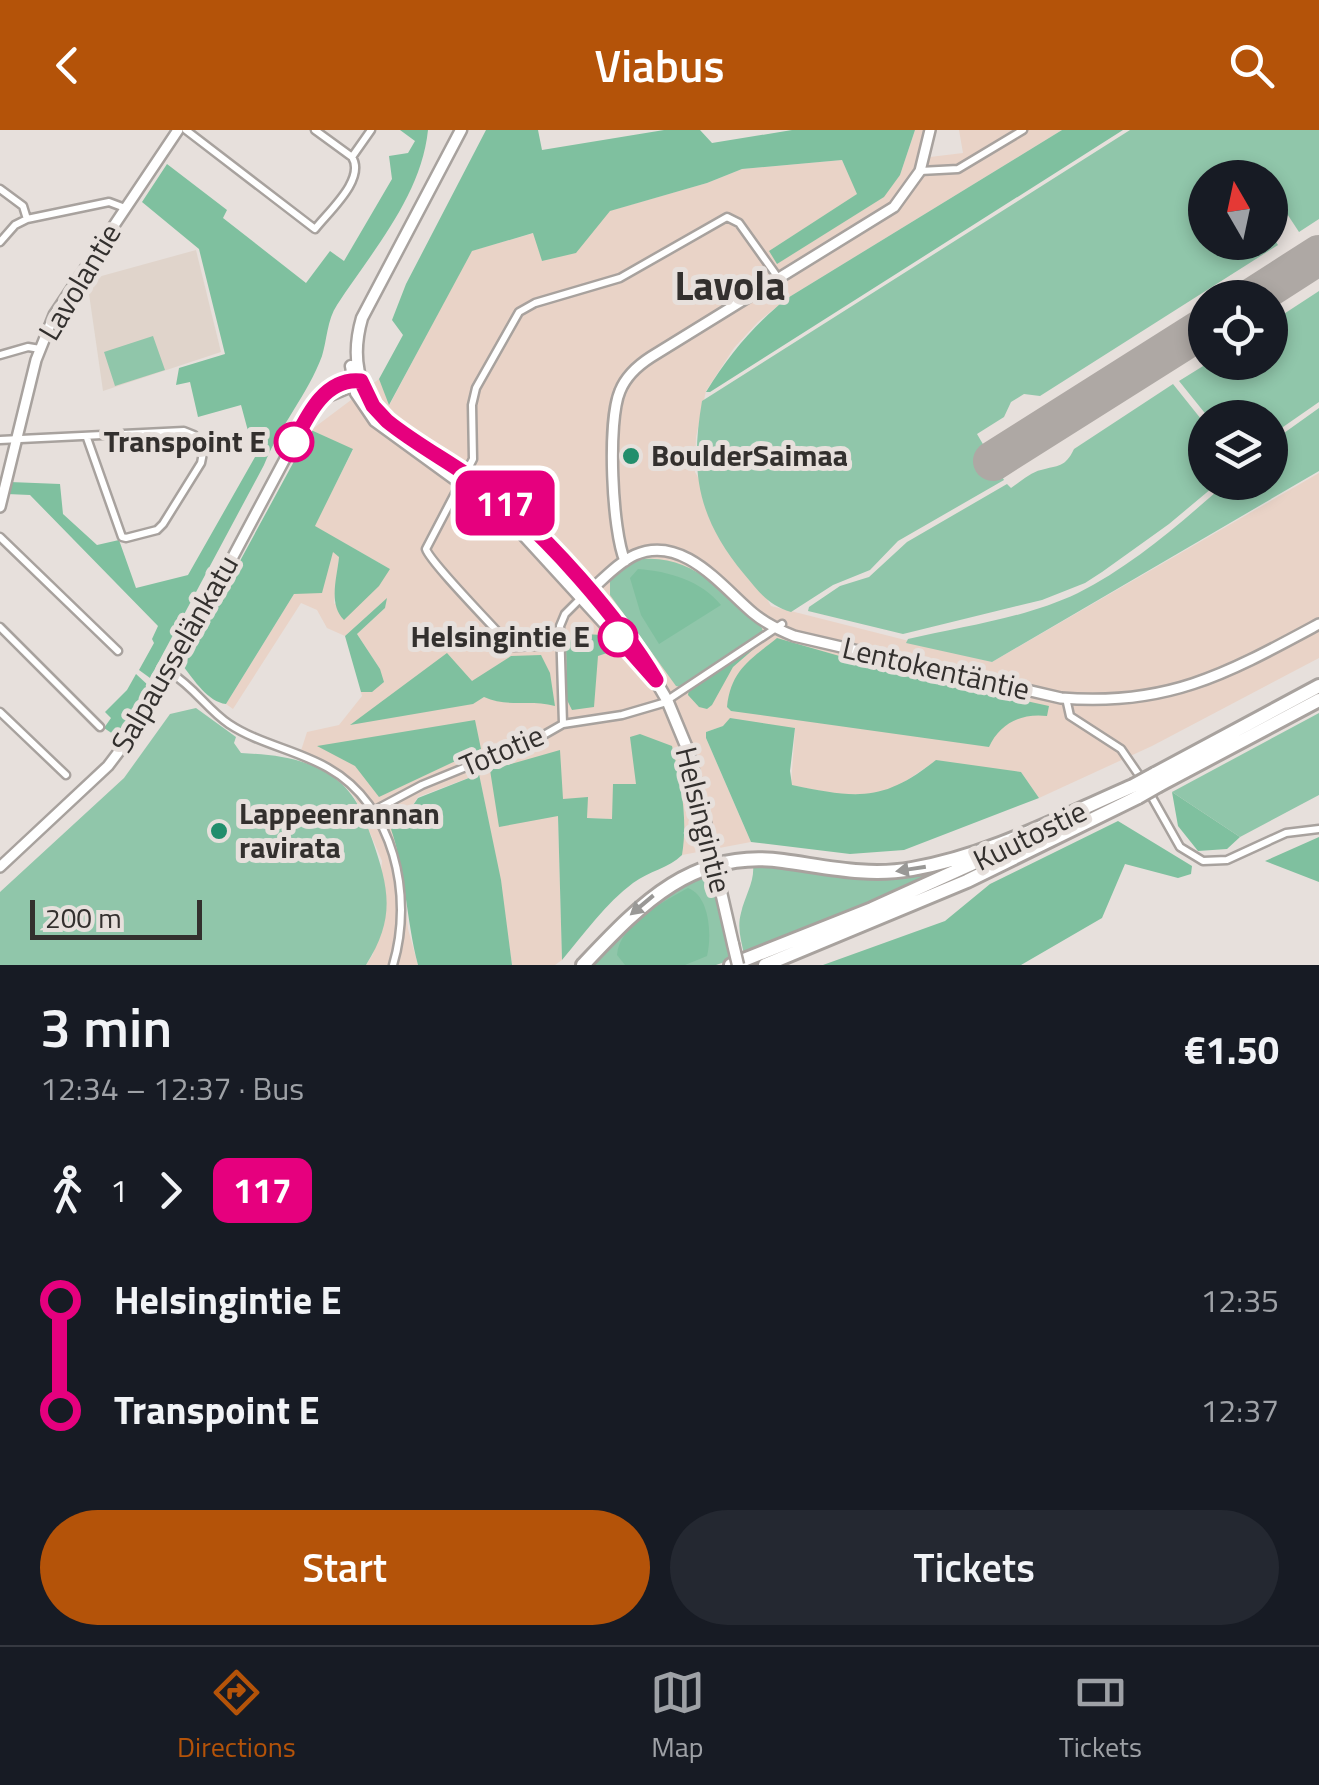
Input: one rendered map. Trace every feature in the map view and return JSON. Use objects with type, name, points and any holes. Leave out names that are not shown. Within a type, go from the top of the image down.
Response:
[{"type":"highway","name":"Kuutostie","points":[[766,965],[897,912],[1135,792],[1319,686]]},
{"type":"highway","name":"Kuutostie","points":[[1157,780],[1319,700]]},
{"type":"highway","name":"Kuutostie","points":[[734,965],[1135,792]]},
{"type":"highway","points":[[583,965],[652,896],[716,866],[768,860],[860,873],[909,870],[990,847],[1135,792]]},
{"type":"highway","points":[[782,965],[897,912]]},
{"type":"main road","points":[[356,383],[356,346],[368,304],[461,130]]},
{"type":"main road","name":"Helsingintie","points":[[356,383],[387,421],[524,521],[585,595],[631,641],[667,700],[689,753],[733,944],[734,965]]},
{"type":"street","name":"Lavolantie","points":[[0,507],[40,349],[70,286],[178,130]]},
{"type":"street","points":[[186,130],[316,229],[355,177],[357,165],[315,130]]},
{"type":"street","points":[[352,157],[371,130]]},
{"type":"street","points":[[585,595],[625,561],[620,545],[612,436],[614,410],[624,382],[650,357],[894,207],[920,171],[930,130]]},
{"type":"street","points":[[920,171],[958,169],[1023,130]]},
{"type":"street","points":[[0,189],[22,206],[27,219]]},
{"type":"street","points":[[0,242],[15,224],[27,219],[109,202],[125,208]]},
{"type":"street","points":[[559,645],[514,647],[429,558],[426,549],[474,456],[472,405],[476,388],[519,312],[535,303],[620,278],[727,217],[740,222],[779,279]]},
{"type":"street","points":[[0,355],[28,347],[40,349]]},
{"type":"street","name":"Salpausselänkatu","points":[[0,867],[108,766],[172,672],[311,410],[329,390],[356,383]]},
{"type":"street","points":[[0,440],[190,432],[200,441],[203,453],[164,524],[126,538],[122,537],[88,438]]},
{"type":"street","points":[[0,537],[118,651]]},
{"type":"street","name":"Lentokentäntie","points":[[625,561],[647,552],[686,559],[717,578],[754,614],[819,643],[1066,698],[1118,700],[1185,688],[1223,674],[1319,624]]},
{"type":"street","name":"Tototie","points":[[375,810],[422,784],[563,724],[559,645],[562,619],[585,595]]},
{"type":"street","points":[[563,724],[622,715],[667,700],[778,626]]},
{"type":"street","points":[[0,627],[100,727]]},
{"type":"street","points":[[172,672],[230,725],[331,770],[375,810],[386,835],[403,917],[392,965]]},
{"type":"street","points":[[1066,698],[1070,716],[1126,754],[1176,842],[1196,860],[1221,862],[1286,833],[1319,830]]},
{"type":"street","points":[[0,712],[66,775]]},
{"type":"shaded area","points":[[915,130],[934,130],[930,157],[963,153],[959,130],[1062,130],[786,299],[734,348],[706,391],[696,437],[695,472],[771,606],[992,662],[1272,500],[1288,500],[1288,491],[1319,473],[1319,658],[1152,746],[1039,798],[1021,772],[934,762],[894,789],[840,795],[791,785],[795,729],[723,726],[706,732],[751,842],[682,855],[680,779],[636,785],[612,819],[586,818],[587,798],[558,815],[562,960],[555,965],[512,965],[479,774],[418,797],[391,826],[418,965],[366,965],[373,954],[382,861],[355,798],[346,787],[298,760],[307,732],[339,725],[362,696],[361,692],[372,692],[380,669],[357,634],[385,608],[386,599],[345,636],[327,628],[317,610],[301,603],[233,709],[226,704],[294,594],[333,551],[339,556],[334,604],[390,569],[314,526],[353,450],[311,430],[379,379],[390,404],[471,251],[534,233],[542,261],[600,222],[609,211],[742,169],[842,160],[858,194],[769,251],[900,175]]},
{"type":"shaded area","points":[[196,250],[221,352],[103,391],[87,280]]},
{"type":"green space","points":[[400,130],[428,130],[416,178],[393,222],[334,311],[316,370],[150,678],[139,670],[154,643],[158,626],[30,495],[7,494],[10,482],[60,484],[63,514],[97,545],[119,540],[136,588],[188,575],[255,457],[241,405],[198,417],[190,382],[176,385],[179,368],[225,354],[199,249],[142,202],[167,164],[227,210],[223,218],[306,283],[330,251],[344,261],[392,179],[389,156],[408,153],[415,141]]},
{"type":"green space","points":[[486,130],[538,130],[542,150],[664,130],[700,130],[712,143],[792,130],[915,130],[900,175],[884,197],[777,264],[769,251],[857,194],[842,160],[742,169],[610,211],[576,253],[542,261],[533,233],[472,251],[389,405],[379,379],[403,335],[392,320],[406,284]]},
{"type":"green space","points":[[1062,130],[1123,130],[706,392],[742,342],[786,299]]},
{"type":"green space","points":[[1130,130],[1319,130],[1319,219],[1299,232],[1288,215],[1288,160],[1188,160],[1188,260],[1254,260],[1223,280],[1188,280],[1188,302],[1040,396],[1024,394],[1011,402],[1004,417],[977,434],[1004,480],[898,541],[870,570],[833,585],[791,612],[770,602],[754,587],[728,553],[707,513],[697,450],[702,401]]},
{"type":"green space","points":[[1319,291],[1319,402],[1288,424],[1288,400],[1194,400],[1179,381],[1188,375],[1188,380],[1288,380],[1288,311]]},
{"type":"green space","points":[[153,336],[165,370],[115,386],[104,352]]},
{"type":"green space","points":[[1173,384],[1188,403],[1188,500],[1198,500],[1085,583],[1042,600],[903,634],[808,611],[840,586],[869,577],[907,542],[1007,484],[1011,488],[1033,473],[1064,463],[1074,449]]},
{"type":"green space","points":[[1319,408],[1319,471],[1288,489],[1288,430]]},
{"type":"green space","points":[[311,430],[353,449],[315,526],[390,569],[379,586],[344,620],[336,606],[339,557],[333,552],[322,593],[294,594],[226,704],[219,702],[202,690],[183,666]]},
{"type":"green space","points":[[1206,500],[1269,500],[992,662],[906,643],[908,639],[994,621],[1058,602],[1118,570]]},
{"type":"green space","points":[[662,559],[694,570],[722,591],[763,632],[676,686],[610,595],[610,581],[633,562]]},
{"type":"green space","points":[[638,569],[684,579],[721,605],[659,644],[641,615],[630,578]]},
{"type":"green space","points":[[387,598],[385,608],[357,634],[384,682],[372,692],[361,692],[345,636]]},
{"type":"green space","points":[[583,634],[603,635],[610,639],[613,651],[598,656],[594,707],[572,710],[567,700],[566,642]]},
{"type":"green space","points":[[777,638],[902,674],[1049,706],[1047,716],[1013,721],[989,747],[731,711],[727,707],[729,694],[737,675]]},
{"type":"green space","points":[[761,639],[733,667],[712,705],[707,709],[699,707],[688,695],[689,689]]},
{"type":"green space","points":[[447,653],[472,681],[511,656],[541,655],[550,673],[555,706],[484,697],[473,704],[350,725]]},
{"type":"green space","points":[[136,674],[149,686],[116,736],[104,728],[111,718],[105,712],[127,690]]},
{"type":"green space","name":"Lappeenrannan ravirata","points":[[196,708],[236,737],[234,743],[241,753],[309,764],[339,781],[352,795],[369,829],[387,903],[382,932],[366,965],[0,965],[0,892],[124,778],[170,714]]},
{"type":"green space","points":[[1319,713],[1319,795],[1240,837],[1172,792]]},
{"type":"green space","points":[[730,718],[795,728],[792,785],[834,793],[868,794],[900,784],[936,760],[1021,772],[1039,798],[904,850],[850,854],[751,842],[706,738],[706,732],[723,726]]},
{"type":"green space","points":[[475,720],[481,749],[379,797],[355,766],[317,746]]},
{"type":"green space","points":[[640,734],[672,746],[683,800],[682,855],[623,891],[562,960],[558,816],[499,827],[490,770],[560,750],[563,799],[588,797],[587,818],[612,819],[613,784],[636,784],[630,737]]},
{"type":"green space","points":[[479,774],[501,880],[512,965],[418,965],[390,826],[418,798]]},
{"type":"green space","points":[[1172,792],[1240,837],[1227,849],[1198,851],[1178,826]]},
{"type":"green space","points":[[1118,821],[1192,866],[1191,874],[1178,878],[1125,864],[1102,918],[1021,965],[823,965],[945,921],[990,884]]},
{"type":"green space","points":[[1319,837],[1319,882],[1265,861]]},
{"type":"green space","points":[[753,864],[804,870],[956,866],[744,954],[740,918]]},
{"type":"green space","points":[[706,877],[714,885],[731,960],[716,965],[590,965],[657,899]]},
{"type":"green space","points":[[688,888],[705,908],[709,928],[707,956],[685,965],[625,965],[617,955],[634,924]]},
{"type":"runway","points":[[1280,280],[1319,255]]},
{"type":"runway","points":[[993,461],[1188,338]]},
{"type":"bus line","name":"117","points":[[294,442],[311,410],[329,390],[342,383],[361,381],[373,406],[387,421],[490,491],[524,521],[614,620],[656,680],[618,637]]},
{"type":"place","name":"Transpoint E","points":[[294,442]]},
{"type":"place","name":"BoulderSaimaa","points":[[631,456]]},
{"type":"place","name":"Helsingintie E","points":[[618,637]]},
{"type":"place","name":"Lappeenrannan ravirata","points":[[219,831]]},
{"type":"district","name":"Lavola","points":[[730,286]]}]
